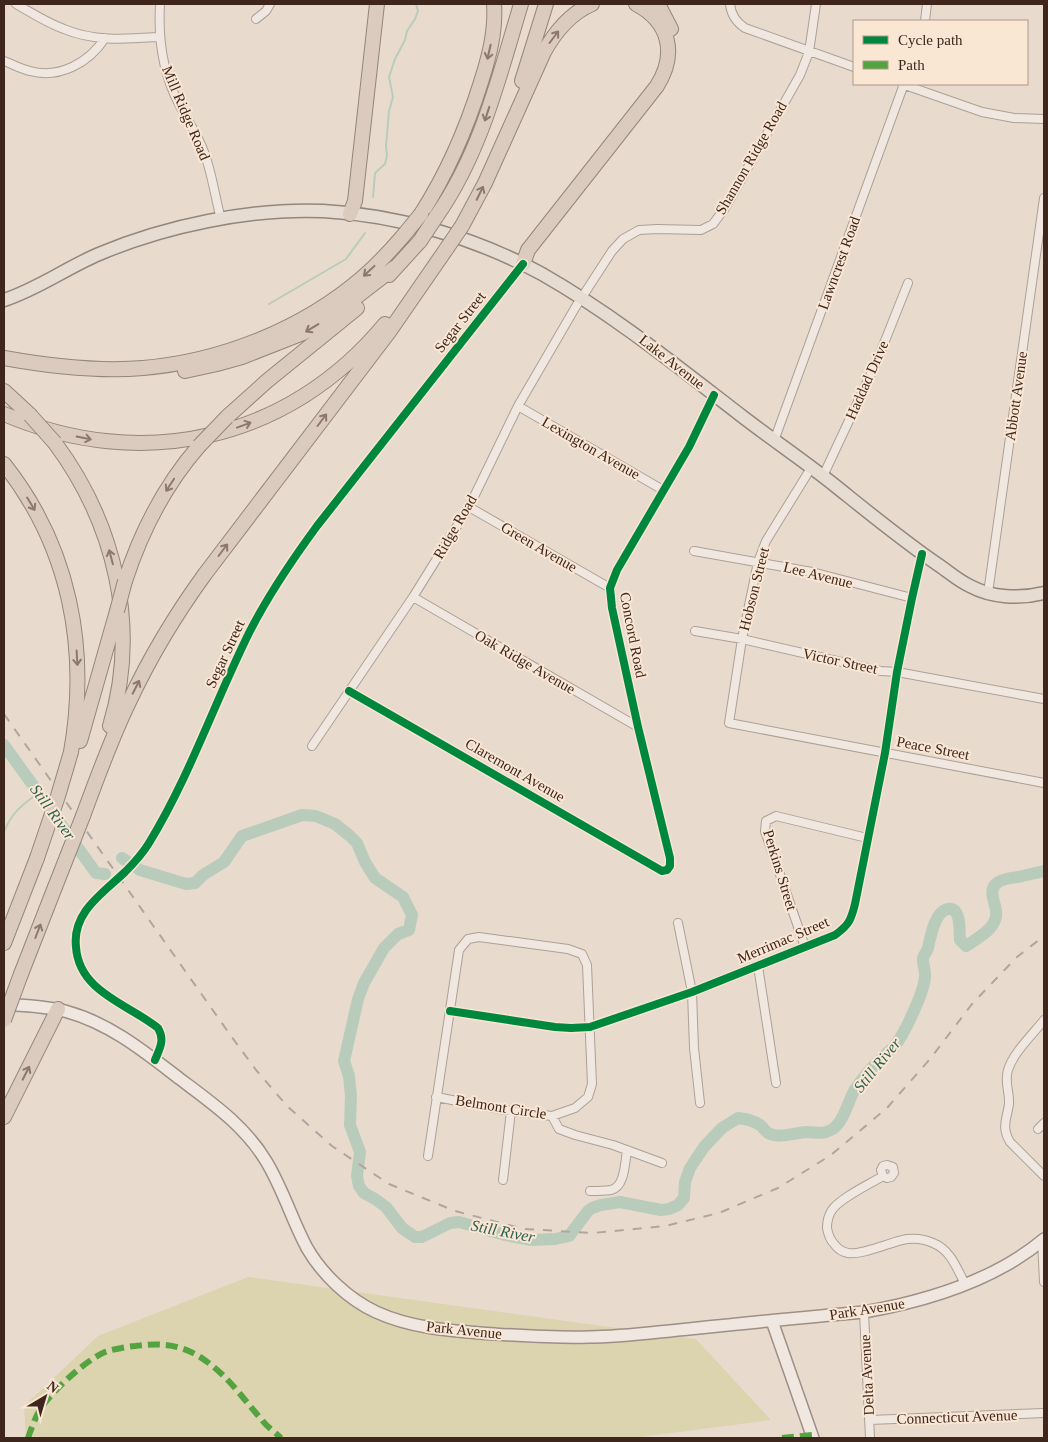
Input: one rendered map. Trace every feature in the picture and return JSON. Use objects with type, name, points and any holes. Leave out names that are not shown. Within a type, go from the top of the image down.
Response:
[{"type":"highway","points":[[350,214],[348,201],[370,4]]},
{"type":"highway","points":[[350,214],[355,201],[377,4]]},
{"type":"highway","points":[[4,358],[55,366],[114,369],[167,365],[190,361],[259,340],[326,305],[363,277],[403,236],[420,214],[447,169],[475,102],[490,50],[495,19],[494,4]]},
{"type":"highway","points":[[4,943],[37,858],[73,755],[136,549],[155,509],[179,471],[199,446],[227,417],[267,381],[376,293],[394,268],[420,241],[459,180],[478,140],[521,4]]},
{"type":"highway","points":[[495,159],[515,105],[546,4]]},
{"type":"highway","points":[[96,778],[139,681],[163,637],[190,594],[389,332],[462,226],[474,205],[549,42],[570,18],[592,4]]},
{"type":"highway","points":[[523,264],[528,250],[657,86],[666,70],[668,51],[664,30],[652,14],[636,4]]},
{"type":"highway","points":[[523,264],[533,255],[668,81],[676,51],[670,27],[658,4]]},
{"type":"highway","points":[[4,414],[38,427],[80,438],[114,443],[165,442],[208,435],[263,418],[308,393],[347,363],[382,326],[447,248]]},
{"type":"highway","points":[[4,358],[54,369],[115,376],[168,374],[217,364],[303,334],[333,315],[394,268]]},
{"type":"highway","points":[[4,391],[30,415],[55,443],[76,474],[91,503],[100,522],[114,566],[123,641],[119,688],[96,778],[4,1020]]},
{"type":"highway","points":[[4,464],[23,489],[44,527],[60,568],[71,607],[78,670],[73,755]]},
{"type":"highway","points":[[4,1116],[58,1009]]},
{"type":"main road","name":"Lake Avenue","points":[[4,300],[25,292],[77,264],[113,248],[165,232],[221,219],[292,211],[324,211],[392,220],[436,231],[482,246],[523,264],[582,298],[635,334],[774,441],[823,476],[922,554],[966,584],[988,593],[1012,597],[1044,593]]},
{"type":"main road","name":"Park Avenue","points":[[4,1004],[58,1009],[98,1024],[125,1039],[155,1060],[225,1114],[248,1136],[268,1164],[304,1241],[318,1265],[345,1292],[375,1311],[406,1323],[437,1329],[556,1338],[611,1336],[864,1312],[896,1307],[966,1284],[1019,1258],[1043,1240]]},
{"type":"main road","points":[[772,1320],[813,1438]]},
{"type":"street","points":[[16,4],[30,7],[64,29],[78,34],[127,39],[159,36]]},
{"type":"street","name":"Mill Ridge Road","points":[[160,4],[159,36],[164,68],[170,85],[204,152],[221,219]]},
{"type":"street","points":[[256,19],[266,11],[270,4]]},
{"type":"street","points":[[730,4],[730,10],[736,22],[745,28],[853,67]]},
{"type":"street","name":"Shannon Ridge Road","points":[[582,298],[612,252],[623,239],[639,230],[701,230],[712,224],[725,208],[800,75],[809,52],[816,4]]},
{"type":"street","points":[[925,20],[927,4]]},
{"type":"street","points":[[4,60],[30,71],[42,73],[64,71],[74,67],[92,54],[105,38]]},
{"type":"street","name":"Lawncrest Road","points":[[774,441],[903,85]]},
{"type":"street","points":[[916,86],[982,112],[1014,118],[1044,119]]},
{"type":"street","name":"Abbott Avenue","points":[[988,593],[1044,198]]},
{"type":"street","name":"Segar Street","points":[[155,1060],[162,1041],[162,1035],[158,1028],[101,991],[86,977],[81,968],[75,947],[78,925],[95,899],[127,870],[148,846],[170,806],[247,637],[287,568],[317,526],[523,264]]},
{"type":"street","name":"Haddad Drive","points":[[823,476],[877,361],[908,283]]},
{"type":"street","name":"Ridge Road","points":[[312,746],[413,597],[468,507],[518,406],[582,298]]},
{"type":"street","name":"Concord Road","points":[[667,870],[670,866],[670,858],[638,727],[612,608],[610,588],[617,570],[689,447],[714,395]]},
{"type":"street","name":"Lexington Avenue","points":[[518,406],[663,490]]},
{"type":"street","name":"Hobson Street","points":[[729,723],[742,639],[758,562],[766,541],[811,468]]},
{"type":"street","name":"Green Avenue","points":[[468,507],[610,588]]},
{"type":"street","name":"Lee Avenue","points":[[694,551],[812,572],[912,598]]},
{"type":"street","name":"Merrimac Street","points":[[450,1011],[555,1027],[590,1027],[692,992],[834,935],[845,927],[852,916],[885,752],[897,672],[922,554]]},
{"type":"street","name":"Oak Ridge Avenue","points":[[413,597],[638,727]]},
{"type":"street","name":"Victor Street","points":[[695,631],[742,639],[882,670],[1044,699]]},
{"type":"street","name":"Claremont Avenue","points":[[349,691],[662,871],[667,870]]},
{"type":"street","name":"Peace Street","points":[[729,723],[1044,783]]},
{"type":"street","name":"Perkins Street","points":[[805,947],[765,831],[766,821],[776,816],[867,838]]},
{"type":"street","points":[[678,923],[692,992],[694,1048],[700,1103]]},
{"type":"street","name":"Belmont Circle","points":[[428,1156],[436,1096],[459,950],[468,939],[479,937],[568,949],[582,954],[587,965],[590,1027],[592,1084],[588,1097],[575,1108],[552,1116],[511,1111],[436,1096]]},
{"type":"street","points":[[758,966],[776,1083]]},
{"type":"street","points":[[1044,1020],[1014,1057],[1007,1070],[1006,1084],[1010,1096],[1004,1126],[1010,1142],[1044,1176]]},
{"type":"street","points":[[503,1180],[511,1111]]},
{"type":"street","points":[[552,1116],[560,1129],[662,1163]]},
{"type":"street","points":[[590,1191],[613,1190],[618,1185],[621,1180],[626,1150]]},
{"type":"street","points":[[883,1176],[841,1202],[832,1210],[828,1220],[827,1232],[832,1242],[848,1254],[907,1239],[919,1238],[933,1242],[944,1248],[966,1284]]},
{"type":"street","points":[[1043,1240],[1044,1282]]},
{"type":"street","name":"Delta Avenue","points":[[864,1312],[870,1438]]},
{"type":"street","name":"Connecticut Avenue","points":[[870,1420],[1044,1413]]},
{"type":"shaded area","points":[[248,1277],[696,1339],[771,1420],[633,1438],[26,1438],[24,1406],[98,1336]]},
{"type":"waterway","points":[[373,197],[375,173],[385,164],[387,155],[389,111],[393,97],[389,77],[407,31],[418,11],[416,4]]},
{"type":"waterway","points":[[269,304],[346,259],[365,233]]},
{"type":"waterway","name":"Still River","points":[[4,745],[96,873],[105,874]]},
{"type":"waterway","points":[[4,832],[10,819],[38,793]]},
{"type":"waterway","name":"Still River","points":[[122,858],[140,870],[186,884],[195,883],[203,875],[224,862],[242,836],[302,815],[316,816],[335,824],[350,836],[357,843],[365,862],[375,878],[403,897],[412,915],[409,930],[398,934],[384,948],[364,983],[358,999],[344,1061],[349,1076],[351,1096],[350,1125],[360,1152],[357,1176],[359,1186],[364,1193],[386,1207],[402,1228],[415,1237],[422,1237],[450,1223],[459,1222],[505,1235],[532,1240],[569,1236],[588,1211],[601,1205],[620,1202],[661,1210],[678,1205],[684,1198],[685,1182],[690,1168],[704,1147],[722,1128],[738,1118],[755,1122],[768,1133],[777,1136],[806,1132],[818,1133],[831,1130],[839,1123],[852,1096],[866,1074],[895,1045],[910,1020],[924,984],[923,958],[928,949],[936,920],[943,911],[952,909],[956,912],[959,921],[960,940],[966,946],[985,933],[995,921],[996,911],[992,892],[996,884],[1003,880],[1044,871]]},
{"type":"railway","points":[[4,714],[231,1036],[256,1070],[288,1107],[332,1146],[389,1184],[455,1211],[524,1229],[593,1233],[665,1226],[719,1213],[778,1188],[831,1155],[887,1108],[930,1059],[972,1004],[1017,957],[1044,936]]},
{"type":"marked path","points":[[28,1438],[36,1416],[44,1404],[56,1390],[89,1361],[112,1350],[156,1344],[183,1349],[210,1364],[237,1390],[264,1423],[281,1438]]},
{"type":"marked path","points":[[782,1438],[812,1435]]},
{"type":"cycle path","points":[[155,1060],[161,1040],[158,1028],[107,995],[95,986],[86,975],[79,962],[76,947],[79,923],[91,904],[141,854],[164,818],[190,765],[237,657],[265,604],[290,564],[317,526],[523,264]]},
{"type":"cycle path","points":[[349,691],[662,871],[667,870],[670,866],[670,858],[638,727],[612,608],[610,588],[617,570],[689,447],[714,395]]},
{"type":"cycle path","points":[[450,1011],[555,1027],[590,1027],[692,992],[835,935],[843,928],[851,918],[855,904],[885,753],[897,672],[922,554]]}]
